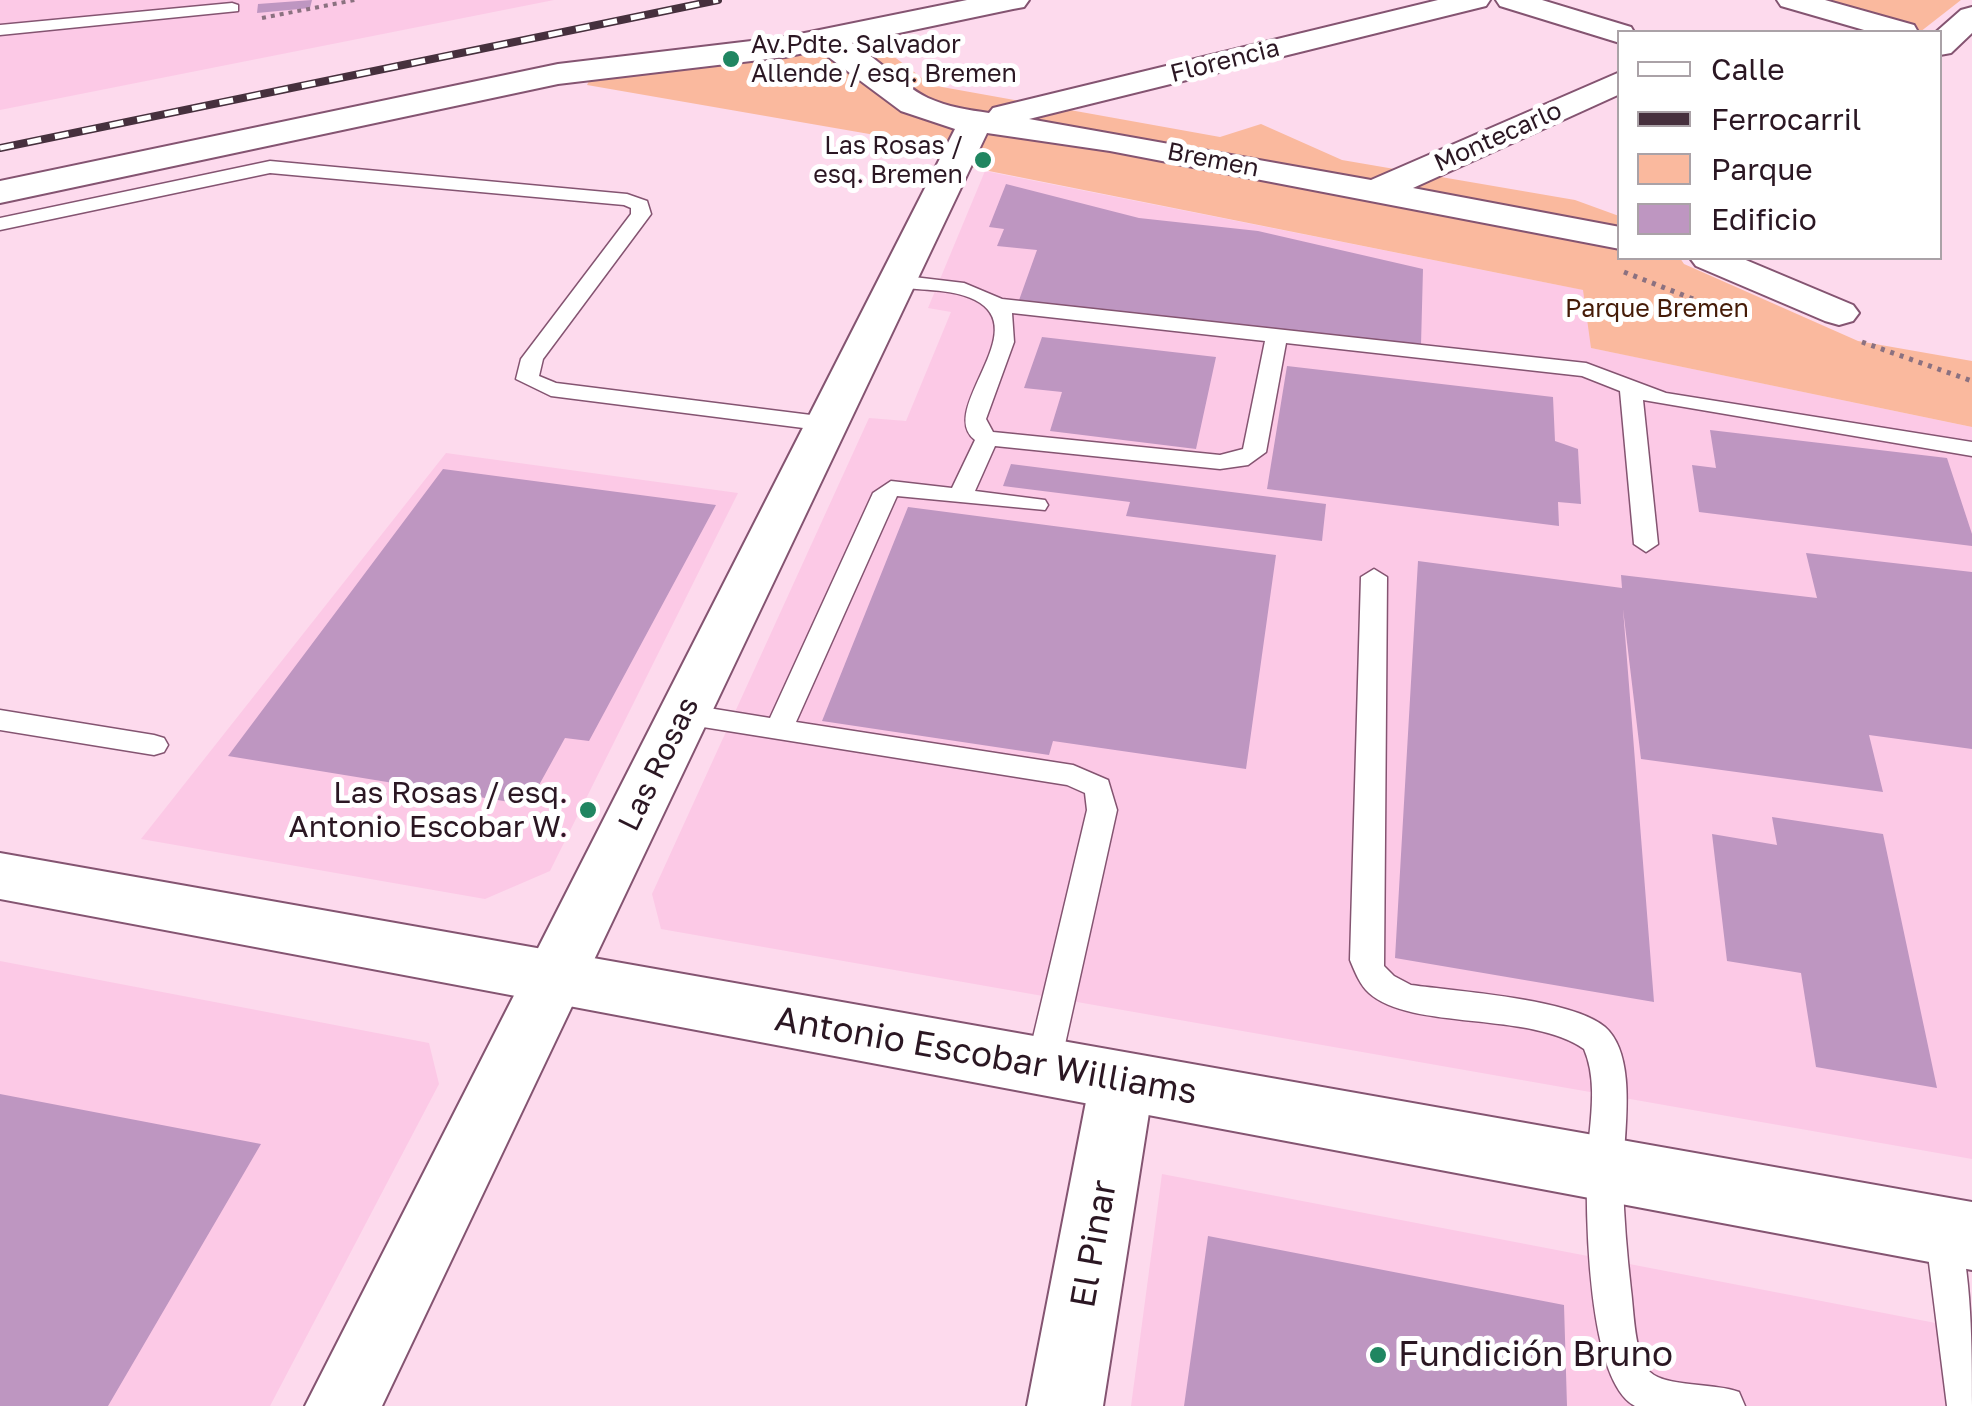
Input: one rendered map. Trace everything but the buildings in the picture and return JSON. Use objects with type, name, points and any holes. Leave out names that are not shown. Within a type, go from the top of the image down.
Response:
[{"type":"street","points":[[0,192],[558,74],[826,40],[1013,0]]},
{"type":"street","name":"Florencia","points":[[975,122],[1475,0]]},
{"type":"street","points":[[1510,0],[1617,33]]},
{"type":"street","points":[[1792,0],[1896,30]]},
{"type":"street","points":[[1948,46],[1972,16]]},
{"type":"street","name":"Bremen","points":[[826,40],[912,104],[939,115],[1079,135],[1617,237]]},
{"type":"street","name":"Montecarlo","points":[[1376,192],[1617,83]]},
{"type":"street","name":"Las Rosas","points":[[343,1406],[975,122]]},
{"type":"street","points":[[1715,260],[1839,313]]},
{"type":"street","name":"Antonio Escobar Williams","points":[[0,876],[1957,1234]]},
{"type":"street","name":"El Pinar","points":[[1064,1406],[1122,1081]]},
{"type":"lane","points":[[0,30],[232,8]]},
{"type":"lane","points":[[0,224],[270,167],[627,200],[640,205],[640,214],[532,359],[527,379],[551,389],[827,424]]},
{"type":"lane","points":[[896,281],[952,286],[980,293],[996,305],[1586,370],[1662,398],[1972,449]]},
{"type":"lane","points":[[996,305],[1005,330],[975,420],[977,431],[987,438],[1220,462],[1240,460],[1254,452],[1278,336]]},
{"type":"lane","points":[[1630,388],[1646,544]]},
{"type":"lane","points":[[961,495],[987,438]]},
{"type":"lane","points":[[780,728],[881,498],[890,488],[1036,505]]},
{"type":"lane","points":[[1374,577],[1366,960],[1372,977],[1386,990],[1411,998],[1572,1024],[1596,1038],[1606,1063],[1604,1169],[1610,1262],[1624,1366],[1636,1384],[1658,1394],[1725,1406]]},
{"type":"lane","points":[[684,714],[1073,775],[1098,787],[1102,810],[1043,1067]]},
{"type":"lane","points":[[0,720],[154,744]]},
{"type":"lane","points":[[1957,1234],[1967,1406]]},
{"type":"shaded area","points":[[0,0],[554,0],[0,110]]},
{"type":"shaded area","points":[[985,171],[1584,290],[1592,348],[1972,427],[1972,1159],[661,929],[652,894],[869,418],[906,421],[951,312],[928,308]]},
{"type":"shaded area","points":[[446,453],[738,493],[550,871],[485,899],[141,839]]},
{"type":"shaded area","points":[[0,961],[429,1043],[439,1084],[270,1406],[0,1406]]},
{"type":"shaded area","points":[[1162,1174],[1972,1330],[1972,1406],[1131,1406]]},
{"type":"green space","points":[[1816,0],[1961,0],[1923,30]]},
{"type":"green space","name":"Parque Bremen","points":[[875,42],[931,85],[1220,137],[1261,124],[1342,160],[1575,200],[1617,215],[1617,260],[1681,260],[1858,341],[1972,361],[1972,427],[1591,348],[1583,290],[944,162],[950,148],[587,85],[589,81]]},
{"type":"railway","points":[[0,148],[718,0]]},
{"type":"place","name":"Av.Pdte. Salvador Allende / esq. Bremen","points":[[731,59]]},
{"type":"place","name":"Las Rosas / esq. Bremen","points":[[983,160]]},
{"type":"place","name":"Las Rosas / esq. Antonio Escobar W.","points":[[588,810]]},
{"type":"place","name":"Fundición Bruno","points":[[1378,1355]]}]
